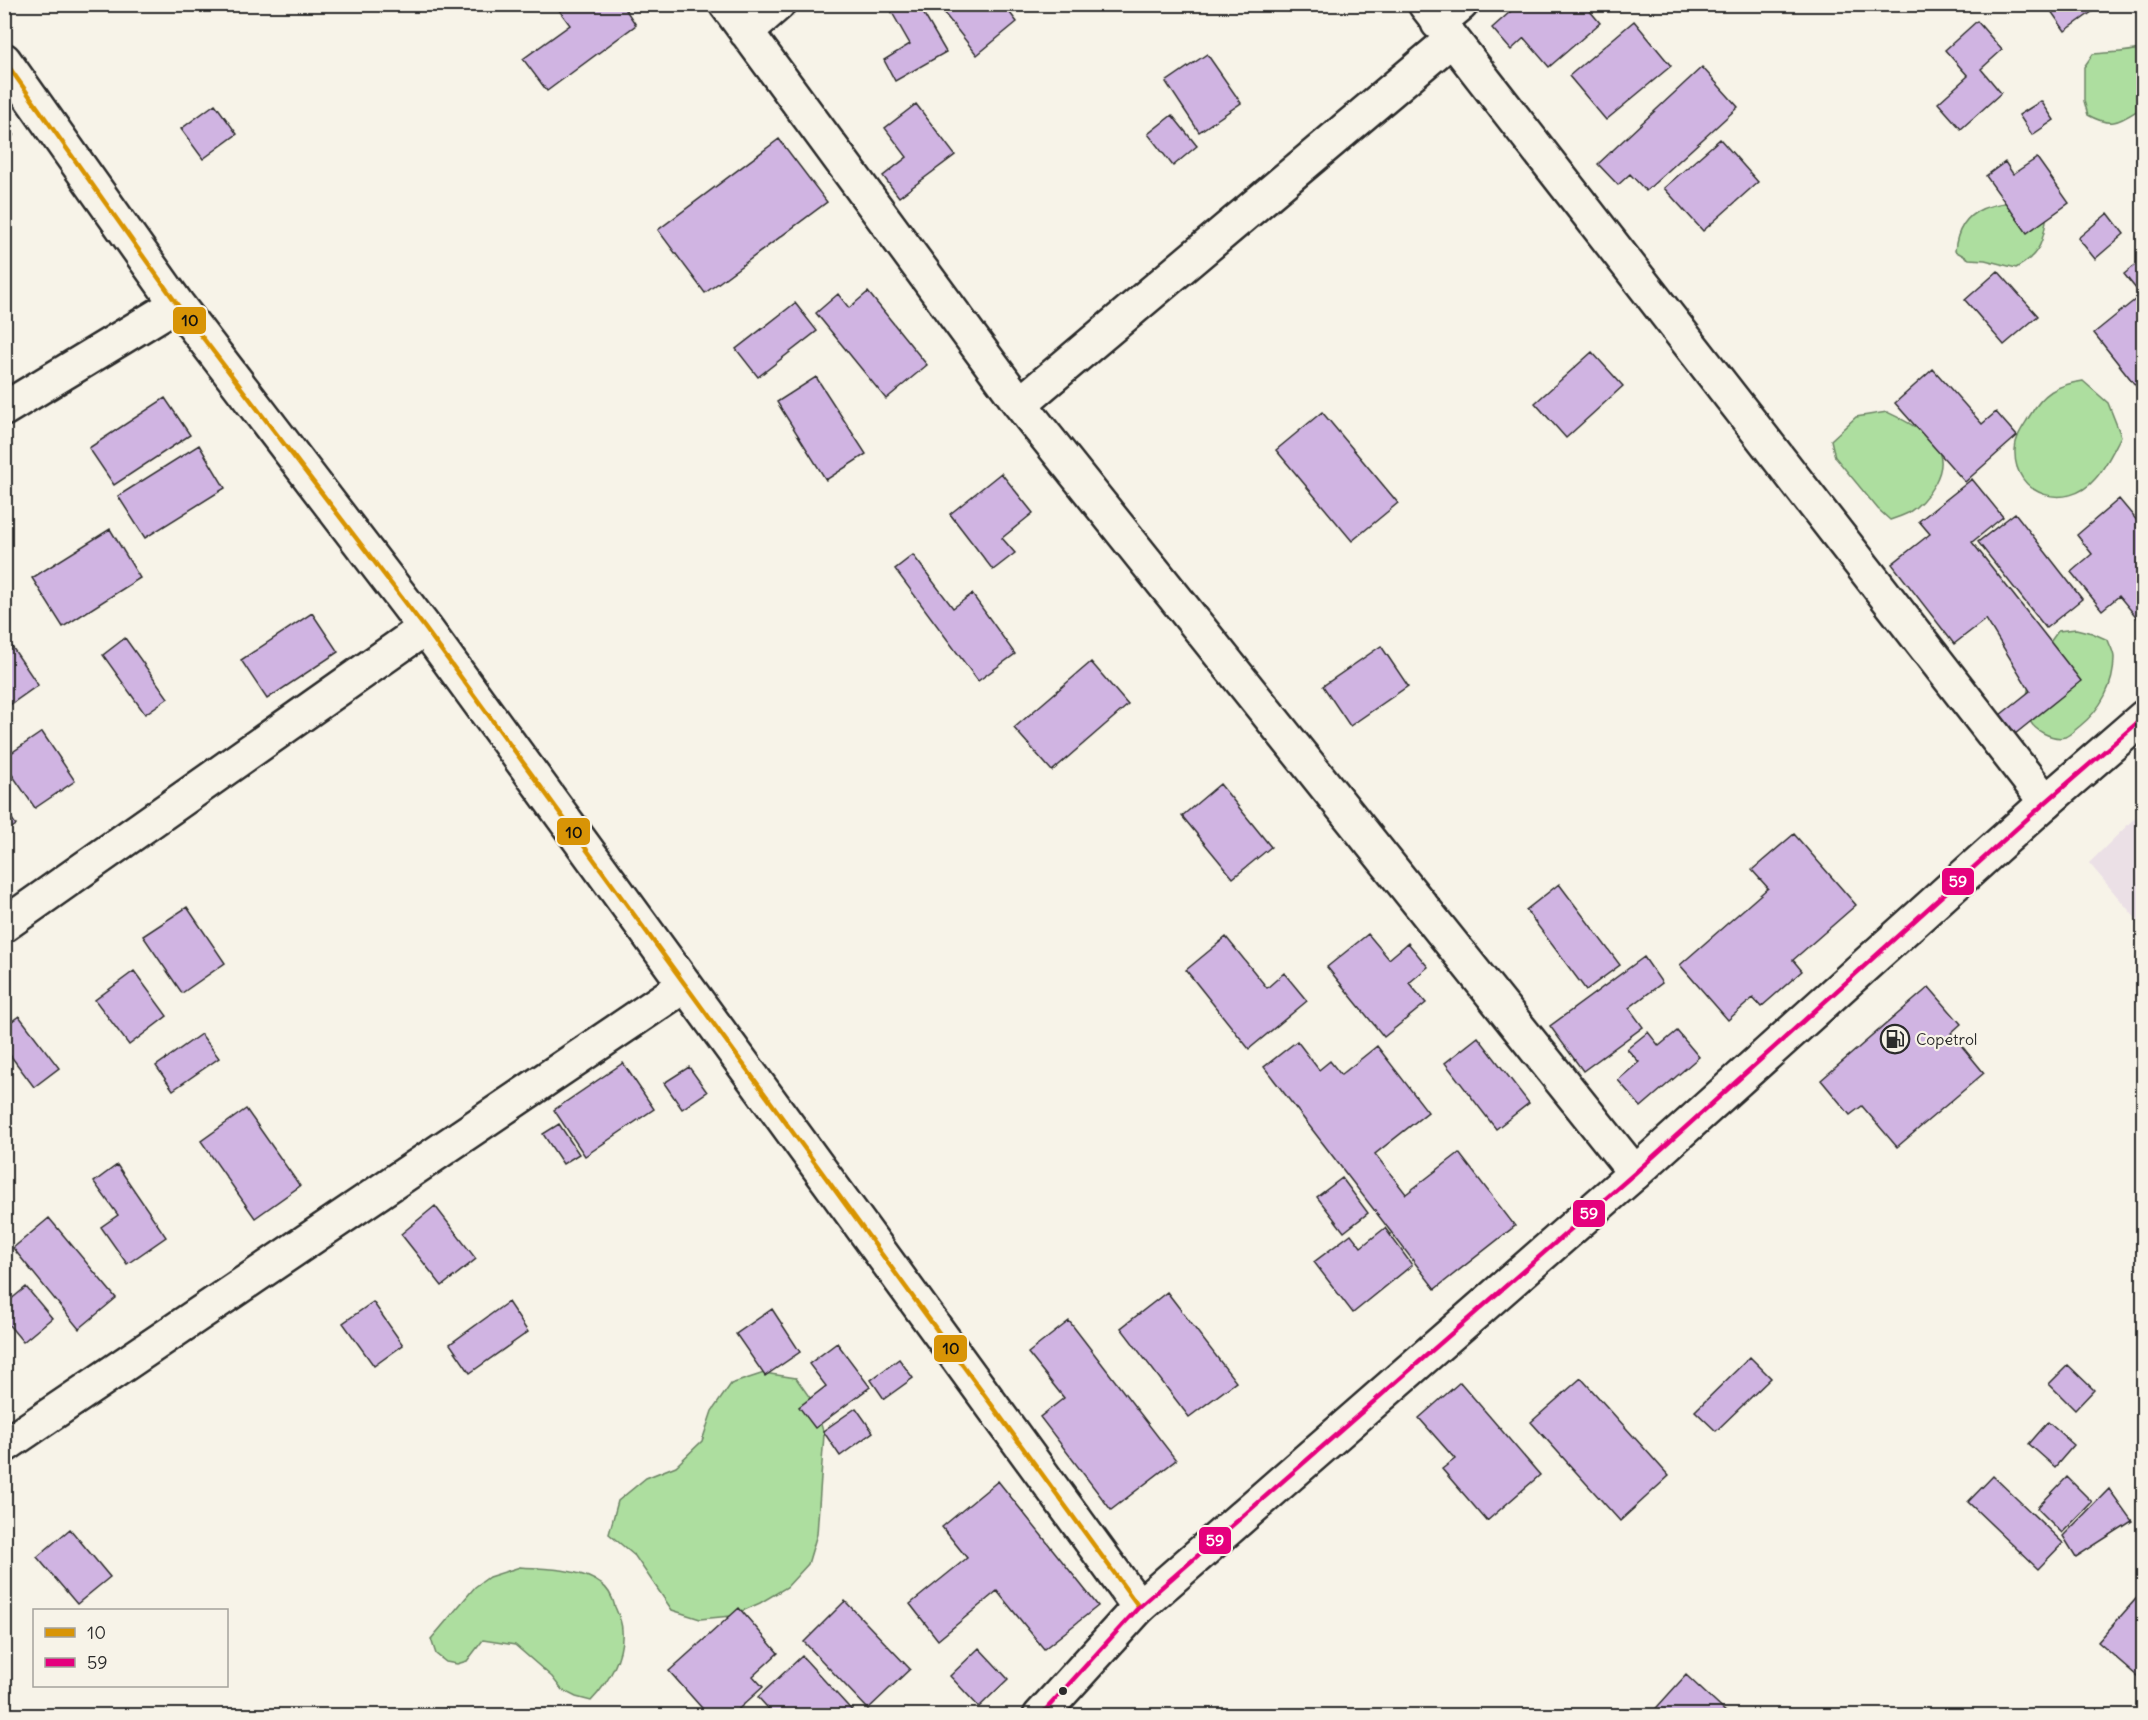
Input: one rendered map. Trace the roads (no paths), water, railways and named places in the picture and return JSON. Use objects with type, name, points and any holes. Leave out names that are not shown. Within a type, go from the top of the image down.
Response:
[{"type":"street","points":[[726,4],[1020,404],[1635,1173]]},
{"type":"street","points":[[746,32],[778,4]]},
{"type":"street","points":[[1020,404],[1443,18],[2046,802]]},
{"type":"street","points":[[4,60],[177,304],[425,628],[1139,1607]]},
{"type":"street","points":[[4,409],[177,304]]},
{"type":"street","points":[[4,925],[425,628]]},
{"type":"street","points":[[1040,1716],[1139,1607],[1635,1173],[2046,802],[2144,717]]},
{"type":"street","points":[[4,1446],[686,986]]},
{"type":"place","name":"Copetrol","points":[[1895,1039]]}]
